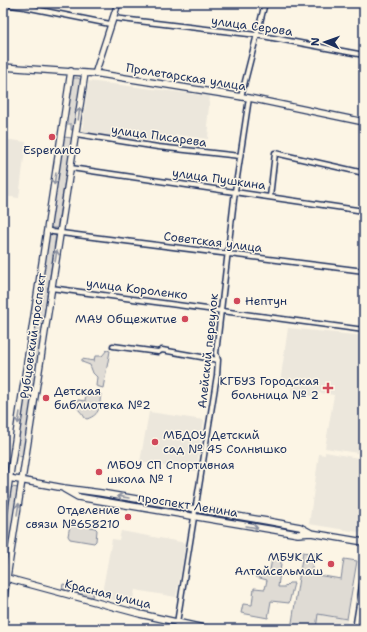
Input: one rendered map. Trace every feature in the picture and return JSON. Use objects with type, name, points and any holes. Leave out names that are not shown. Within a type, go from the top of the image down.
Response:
[{"type":"street","points":[[95,74],[118,3]]},
{"type":"street","points":[[242,96],[265,3]]},
{"type":"street","points":[[3,4],[110,24]]},
{"type":"street","name":"улица Серова","points":[[113,18],[257,36],[364,54]]},
{"type":"street","name":"Пролетарская улица","points":[[3,67],[71,71],[242,96],[364,122]]},
{"type":"street","name":"Рубцовский проспект","points":[[3,521],[6,478],[22,393],[71,71]]},
{"type":"street","name":"Рубцовский проспект","points":[[3,603],[5,578],[23,481],[51,288],[85,73]]},
{"type":"street","name":"Алейский переулок","points":[[176,629],[217,375],[218,360],[216,352],[235,191],[249,98]]},
{"type":"street","name":"улица Писарева","points":[[76,134],[240,156]]},
{"type":"street","points":[[270,197],[275,153],[364,173]]},
{"type":"street","name":"улица Пушкина","points":[[71,168],[364,210]]},
{"type":"street","name":"Советская улица","points":[[47,230],[60,233],[364,271]]},
{"type":"street","name":"улица Короленко","points":[[51,288],[364,330]]},
{"type":"street","points":[[113,346],[158,352],[162,350],[218,360]]},
{"type":"street","points":[[22,393],[35,394]]},
{"type":"street","name":"проспект Ленина","points":[[6,478],[302,528],[311,533]]},
{"type":"street","name":"проспект Ленина","points":[[64,488],[78,497],[300,534],[311,533],[364,542]]},
{"type":"street","points":[[73,495],[74,489]]},
{"type":"street","points":[[300,534],[302,528]]},
{"type":"street","points":[[356,629],[364,573]]},
{"type":"street","name":"Красная улица","points":[[5,578],[140,614],[208,629]]},
{"type":"shaded area","points":[[72,78],[78,78],[81,80],[74,127],[71,130],[71,124],[65,124]]},
{"type":"shaded area","points":[[88,81],[210,96],[207,126],[209,127],[208,139],[176,135],[175,144],[82,133]]},
{"type":"shaded area","points":[[64,137],[72,138],[57,228],[52,228],[50,226]]},
{"type":"shaded area","points":[[3,139],[26,142],[19,198],[3,196]]},
{"type":"shaded area","points":[[48,234],[56,235],[33,391],[25,390]]},
{"type":"shaded area","name":"КГБУЗ Городская больница № 2","points":[[288,328],[364,336],[364,454],[325,448],[334,395],[314,392],[312,396],[291,393],[291,384],[280,383]]},
{"type":"shaded area","points":[[107,350],[110,351],[103,388],[96,386],[97,377],[93,373],[90,365],[82,362],[82,359],[94,361],[95,356],[102,356]]},
{"type":"shaded area","points":[[86,392],[101,394],[97,412],[95,415],[87,419],[78,409],[76,404],[78,400],[85,401]]},
{"type":"shaded area","points":[[24,395],[33,397],[24,457],[15,455]]},
{"type":"shaded area","points":[[149,412],[204,420],[196,471],[140,462]]},
{"type":"shaded area","points":[[325,452],[364,459],[364,533],[309,524],[319,454],[325,455]]},
{"type":"shaded area","points":[[11,487],[19,488],[6,571],[3,571],[3,542]]},
{"type":"shaded area","points":[[74,491],[188,509],[187,513],[76,494]]},
{"type":"shaded area","points":[[198,511],[302,530],[301,532],[197,516]]},
{"type":"shaded area","points":[[73,524],[95,528],[97,530],[96,541],[94,543],[70,539],[68,536],[70,525]]},
{"type":"shaded area","points":[[121,531],[186,543],[176,597],[135,590],[132,603],[101,598],[112,539],[119,540]]},
{"type":"shaded area","points":[[303,552],[314,554],[311,574],[341,579],[344,559],[357,561],[347,619],[318,614],[316,629],[291,629]]},
{"type":"shaded area","points":[[273,554],[282,556],[278,587],[285,587],[289,583],[294,583],[289,603],[271,601],[268,618],[241,613],[243,604],[252,605],[254,588],[265,589],[267,580],[256,577],[256,573],[269,575]]},
{"type":"shaded area","points":[[63,584],[94,591],[92,597],[62,589]]},
{"type":"shaded area","points":[[318,614],[347,619],[346,629],[316,629]]},
{"type":"place","name":"Esperanto","points":[[52,137]]},
{"type":"place","name":"Нептун","points":[[237,301]]},
{"type":"place","name":"МАУ Общежитие","points":[[185,319]]},
{"type":"place","name":"КГБУЗ Городская больница № 2","points":[[328,388]]},
{"type":"place","name":"Детская библиотека №2","points":[[46,398]]},
{"type":"place","name":"МБДОУ Детский сад № 45 Солнышко","points":[[155,442]]},
{"type":"place","name":"МБОУ СП Спортивная школа № 1","points":[[99,472]]},
{"type":"place","name":"Отделение связи №658210","points":[[128,517]]},
{"type":"place","name":"МБУК ДК Алтайсельмаш","points":[[331,564]]}]
